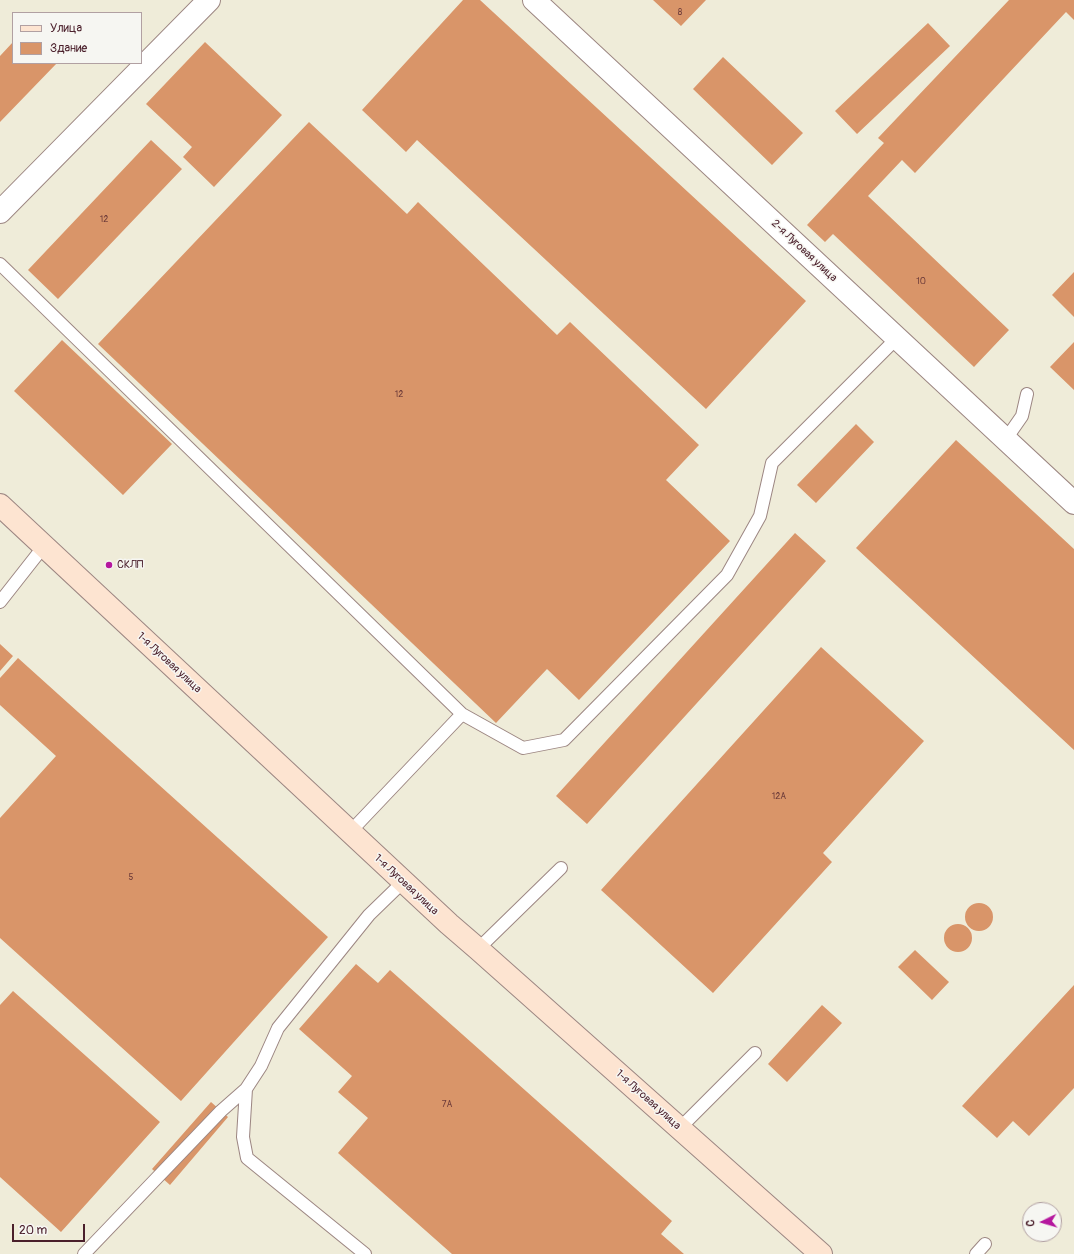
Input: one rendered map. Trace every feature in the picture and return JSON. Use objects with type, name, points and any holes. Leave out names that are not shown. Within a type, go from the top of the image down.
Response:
[{"type":"main road","name":"1-я Луговая улица","points":[[0,505],[449,924],[821,1254]]},
{"type":"street","points":[[0,212],[209,0]]},
{"type":"street","name":"2-я Луговая улица","points":[[534,0],[1074,503]]},
{"type":"lane","points":[[0,264],[462,714],[523,748],[564,740],[727,575],[760,516],[772,463],[897,338]]},
{"type":"lane","points":[[1006,440],[1022,416],[1027,394]]},
{"type":"lane","points":[[0,602],[44,546]]},
{"type":"lane","points":[[350,832],[462,714]]},
{"type":"lane","points":[[478,949],[561,868]]},
{"type":"lane","points":[[84,1254],[222,1111],[246,1089],[261,1066],[278,1028],[369,914],[403,882]]},
{"type":"lane","points":[[679,1129],[755,1053]]},
{"type":"lane","points":[[246,1089],[243,1138],[247,1158],[365,1254]]},
{"type":"lane","points":[[976,1254],[985,1244]]},
{"type":"building","points":[[463,0],[480,0],[806,301],[706,409],[417,140],[406,152],[362,110]]},
{"type":"building","points":[[653,0],[706,0],[681,26]]},
{"type":"building","points":[[1009,0],[1074,0],[1074,20],[1066,12],[915,173],[902,160],[868,196],[1009,330],[974,367],[833,234],[825,242],[807,225],[884,143],[878,138]]},
{"type":"building","points":[[928,23],[950,46],[857,134],[835,111]]},
{"type":"building","points":[[205,42],[282,115],[214,187],[183,157],[192,147],[146,104]]},
{"type":"building","points":[[12,43],[12,64],[56,64],[0,122],[0,56]]},
{"type":"building","points":[[723,57],[803,133],[772,165],[693,89]]},
{"type":"building","points":[[309,122],[407,214],[418,202],[557,335],[570,322],[699,445],[666,480],[730,541],[579,700],[547,669],[496,723],[98,344]]},
{"type":"building","points":[[151,140],[182,169],[58,299],[28,270]]},
{"type":"building","points":[[1074,272],[1074,317],[1052,295]]},
{"type":"building","points":[[62,340],[172,444],[123,495],[14,391]]},
{"type":"building","points":[[1074,342],[1074,390],[1050,367]]},
{"type":"building","points":[[856,424],[874,442],[816,503],[797,485]]},
{"type":"building","points":[[956,440],[1074,549],[1074,750],[856,548]]},
{"type":"building","points":[[795,533],[826,561],[587,824],[556,796]]},
{"type":"building","points":[[0,644],[13,656],[0,671]]},
{"type":"building","points":[[821,647],[924,741],[823,853],[832,862],[713,993],[601,890]]},
{"type":"building","points":[[18,658],[328,937],[181,1101],[0,938],[0,818],[56,756],[0,705],[0,678]]},
{"type":"building","points":[[979,903],[989,907],[993,917],[989,927],[979,931],[969,927],[965,917],[969,907]]},
{"type":"building","points":[[958,924],[968,928],[972,938],[968,948],[958,952],[948,948],[944,938],[948,928]]},
{"type":"building","points":[[915,950],[949,982],[932,1000],[898,967]]},
{"type":"building","points":[[356,964],[378,983],[390,970],[672,1221],[661,1234],[684,1254],[452,1254],[338,1153],[368,1118],[338,1092],[352,1076],[299,1029]]},
{"type":"building","points":[[1074,985],[1074,1088],[1029,1136],[1013,1121],[997,1138],[962,1106]]},
{"type":"building","points":[[13,991],[160,1122],[61,1232],[0,1177],[0,1005]]},
{"type":"building","points":[[822,1005],[842,1023],[787,1082],[768,1064]]},
{"type":"building","points":[[211,1102],[228,1117],[170,1185],[152,1169]]},
{"type":"place","name":"СКЛП","points":[[109,565]]}]
